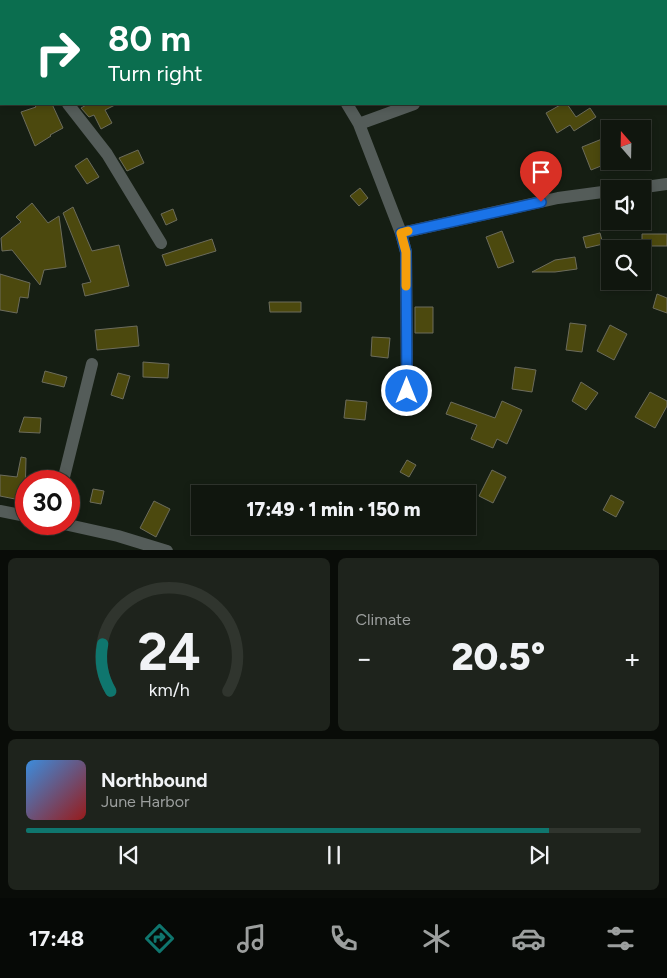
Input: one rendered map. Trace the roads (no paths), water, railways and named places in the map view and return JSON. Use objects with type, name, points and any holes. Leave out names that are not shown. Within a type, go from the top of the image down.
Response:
[{"type":"street","points":[[69,105],[107,154],[161,243]]},
{"type":"street","points":[[348,105],[359,124],[401,233],[406,252],[407,391]]},
{"type":"street","points":[[359,124],[411,105]]},
{"type":"street","points":[[651,186],[667,184]]},
{"type":"street","points":[[401,233],[558,198],[601,192]]},
{"type":"street","points":[[66,470],[92,364]]},
{"type":"street","points":[[0,511],[15,514]]},
{"type":"street","points":[[80,528],[167,550]]}]
